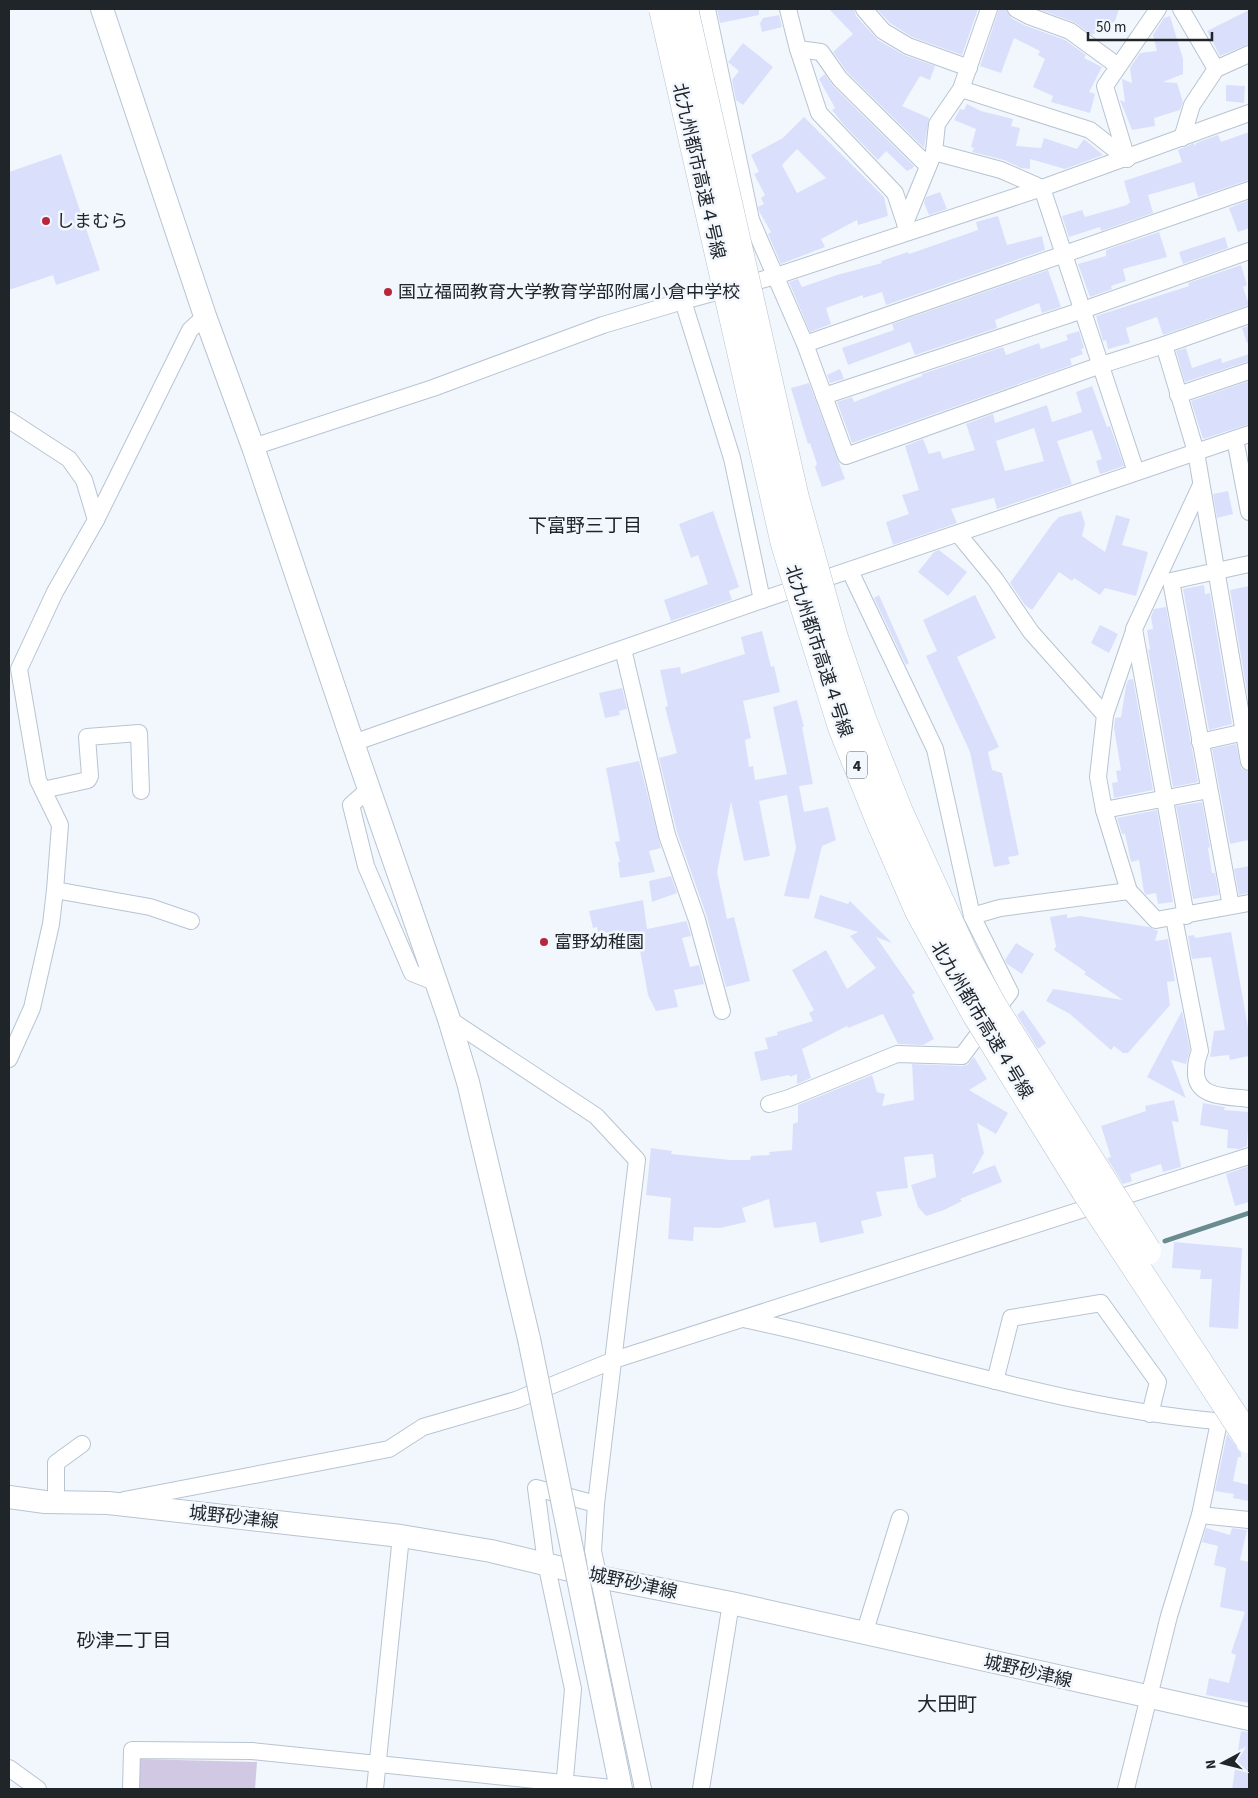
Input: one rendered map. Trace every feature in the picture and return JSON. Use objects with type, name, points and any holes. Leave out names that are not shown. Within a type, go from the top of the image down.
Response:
[{"type":"highway","name":"北九州都市高速４号線","points":[[663,9],[744,374],[785,544],[842,726],[880,821],[919,911],[976,1014],[1084,1190],[1249,1439]]},
{"type":"highway","name":"北九州都市高速４号線","points":[[684,9],[806,540],[862,719],[899,812],[939,903],[994,1008],[1100,1178],[1249,1410]]},
{"type":"street","points":[[102,9],[205,316],[253,446],[353,744],[437,983],[468,1082],[529,1340],[621,1784],[565,1787],[378,1762],[252,1751],[132,1750],[131,1789]]},
{"type":"street","points":[[707,9],[751,220],[805,344],[846,456],[1101,365],[1249,315]]},
{"type":"street","points":[[789,9],[798,48],[819,113],[895,194],[906,228]]},
{"type":"street","points":[[864,9],[883,31],[908,46],[969,68]]},
{"type":"street","points":[[906,228],[931,159],[937,124],[961,89],[989,9]]},
{"type":"street","points":[[1016,9],[1029,16],[1070,31],[1118,66]]},
{"type":"street","points":[[1126,159],[1105,86],[1158,9]]},
{"type":"street","points":[[1181,9],[1216,69]]},
{"type":"street","points":[[798,48],[820,52],[840,78],[931,159],[1001,170],[1042,188],[1136,472]]},
{"type":"street","points":[[1182,138],[1192,105],[1216,69],[1249,54]]},
{"type":"street","points":[[961,89],[1090,130],[1126,159]]},
{"type":"street","points":[[253,446],[433,388],[603,325],[776,276],[906,228],[1042,188],[1249,114]]},
{"type":"street","points":[[805,344],[1249,190]]},
{"type":"street","points":[[824,396],[1083,310],[1249,251]]},
{"type":"street","points":[[683,301],[732,458],[762,600]]},
{"type":"street","points":[[9,1059],[32,1008],[51,924],[56,890],[60,825],[38,780],[19,669],[55,592],[96,520],[190,330],[205,316]]},
{"type":"street","points":[[1164,344],[1196,452],[1215,572],[1247,732],[1249,762]]},
{"type":"street","points":[[1178,395],[1249,371]]},
{"type":"street","points":[[9,420],[69,459],[84,480],[96,520]]},
{"type":"street","points":[[353,744],[762,600],[959,535],[1242,436],[1249,512]]},
{"type":"street","points":[[1201,485],[1134,629],[1104,715],[1098,777],[1104,810],[1129,891],[1156,920],[1249,903]]},
{"type":"street","points":[[959,535],[995,579],[1030,632],[1104,715]]},
{"type":"street","points":[[1231,906],[1171,581],[1249,564]]},
{"type":"street","points":[[769,1104],[790,1098],[897,1054],[962,1056],[1010,992],[972,916],[935,749],[850,571]]},
{"type":"street","points":[[1134,629],[1165,798],[1200,1051],[1196,1058],[1195,1078],[1197,1085],[1207,1093],[1249,1099]]},
{"type":"street","points":[[623,649],[667,835],[697,920],[722,1011]]},
{"type":"street","points":[[1200,742],[1247,732]]},
{"type":"street","points":[[43,790],[88,780],[90,776],[87,737],[139,733],[141,790]]},
{"type":"street","points":[[369,789],[351,805],[366,866],[412,973],[437,983]]},
{"type":"street","points":[[1104,810],[1209,790]]},
{"type":"street","points":[[56,890],[150,908],[191,921]]},
{"type":"street","points":[[972,916],[1000,908],[1129,891]]},
{"type":"street","points":[[449,1019],[596,1116],[637,1160],[596,1504],[594,1551],[643,1789]]},
{"type":"street","points":[[108,1503],[389,1449],[423,1427],[516,1400],[614,1360],[1249,1156]]},
{"type":"street","points":[[995,1380],[1011,1318],[1101,1303],[1158,1382],[1150,1414]]},
{"type":"street","points":[[741,1318],[995,1380],[1150,1414],[1249,1424]]},
{"type":"street","points":[[1126,1789],[1169,1616],[1200,1515],[1219,1422]]},
{"type":"street","points":[[56,1502],[56,1462],[82,1444]]},
{"type":"street","points":[[565,1787],[573,1689],[546,1563],[536,1488],[596,1504]]},
{"type":"street","name":"城野砂津線","points":[[9,1497],[56,1502],[108,1503],[402,1536],[546,1563],[600,1577],[731,1602],[864,1634],[1249,1719]]},
{"type":"street","points":[[1200,1515],[1249,1520]]},
{"type":"street","points":[[864,1634],[900,1518]]},
{"type":"street","points":[[374,1789],[402,1536]]},
{"type":"street","points":[[701,1789],[731,1602]]},
{"type":"street","points":[[9,1768],[38,1789]]},
{"type":"shaded area","points":[[138,1759],[257,1762],[255,1789],[138,1789]]},
{"type":"building","points":[[717,9],[759,9],[759,15],[720,23]]},
{"type":"building","points":[[829,9],[854,9],[856,16],[878,40],[904,55],[935,66],[930,80],[920,76],[902,106],[929,118],[924,148],[848,73],[833,52],[853,34]]},
{"type":"building","points":[[877,9],[978,9],[962,55],[912,37],[890,23]]},
{"type":"building","points":[[999,9],[1006,9],[1011,18],[1024,25],[1065,40],[1086,55],[1084,58],[1102,67],[1089,92],[1095,94],[1090,113],[1051,102],[1053,96],[1033,87],[1045,59],[1038,55],[1040,51],[1014,38],[1001,73],[980,66]]},
{"type":"building","points":[[1038,9],[1119,9],[1115,21],[1092,35],[1074,22]]},
{"type":"building","points":[[1249,10],[1249,44],[1220,56],[1207,31]]},
{"type":"building","points":[[779,15],[782,27],[762,32],[760,23],[763,18]]},
{"type":"building","points":[[1170,16],[1183,59],[1183,74],[1163,82],[1177,83],[1183,102],[1180,110],[1154,118],[1155,126],[1132,130],[1120,100],[1125,102],[1122,79],[1132,83],[1130,68],[1140,53],[1157,51],[1153,35],[1164,18]]},
{"type":"building","points":[[743,43],[773,67],[743,105],[736,100],[732,80],[739,71],[728,62]]},
{"type":"building","points":[[825,74],[833,86],[914,166],[913,168],[907,171],[886,151],[878,160],[843,124],[832,110],[835,108],[819,79]]},
{"type":"building","points":[[1226,85],[1245,86],[1244,103],[1226,101]]},
{"type":"building","points":[[967,104],[981,111],[1013,119],[1011,126],[1020,128],[1016,146],[1041,148],[1044,138],[1077,149],[1084,139],[1103,155],[1065,169],[1030,159],[1030,169],[1021,168],[1004,160],[972,152],[974,148],[971,147],[976,129],[954,120],[960,109],[964,110]]},
{"type":"building","points":[[804,117],[884,197],[888,216],[858,225],[857,220],[821,239],[825,247],[781,264],[768,234],[771,232],[759,211],[758,207],[764,204],[761,198],[765,195],[754,174],[759,172],[751,155],[783,138]],"holes":[[[797,149],[826,178],[797,193],[782,165]]]},
{"type":"building","points":[[1249,132],[1249,180],[1198,197],[1194,182],[1148,195],[1153,213],[1101,231],[1100,227],[1069,237],[1062,216],[1082,210],[1085,217],[1127,205],[1130,202],[1124,181],[1182,162],[1178,150],[1194,143],[1195,146],[1196,143],[1218,135],[1221,142]]},
{"type":"building","name":"しまむら","points":[[61,154],[100,270],[56,285],[53,275],[9,290],[9,172]]},
{"type":"building","points":[[940,192],[947,209],[929,215],[924,203],[926,197]]},
{"type":"building","points":[[1249,200],[1249,228],[1238,232],[1229,208]]},
{"type":"building","points":[[998,216],[1007,245],[1042,236],[1045,250],[886,305],[882,292],[863,298],[863,295],[826,308],[831,324],[810,332],[789,282],[798,279],[802,287],[882,263],[881,261],[908,252],[909,254],[978,230],[976,222]]},
{"type":"building","points":[[1159,232],[1167,257],[1123,269],[1126,281],[1111,286],[1112,289],[1090,297],[1078,264],[1106,256],[1106,250]]},
{"type":"building","points":[[1225,237],[1228,248],[1183,264],[1179,252]]},
{"type":"building","points":[[1241,265],[1247,285],[1243,287],[1249,305],[1163,335],[1157,317],[1126,328],[1130,343],[1108,349],[1106,340],[1103,341],[1096,316],[1189,286],[1188,283]]},
{"type":"building","points":[[1048,270],[1061,307],[1042,313],[1039,303],[995,320],[997,328],[915,355],[910,342],[848,365],[842,348],[894,330],[892,324]]},
{"type":"building","points":[[1249,326],[1249,343],[1247,343],[1242,328]]},
{"type":"building","points":[[1079,331],[1084,348],[1081,349],[1083,354],[1070,359],[1072,365],[852,443],[837,402],[852,397],[854,402],[922,376],[922,374],[1003,347],[1006,355],[1039,343],[1041,349],[1068,340],[1066,335]]},
{"type":"building","points":[[1186,348],[1192,368],[1221,358],[1222,363],[1249,354],[1249,361],[1185,382],[1176,351]]},
{"type":"building","points":[[840,369],[844,379],[830,383],[827,375]]},
{"type":"building","points":[[1249,381],[1249,424],[1203,439],[1191,401]]},
{"type":"building","points":[[809,383],[845,479],[822,487],[815,467],[817,464],[810,443],[808,444],[791,388]]},
{"type":"building","points":[[1092,386],[1107,427],[1110,426],[1124,466],[1100,474],[1096,461],[1102,459],[1092,430],[1057,441],[1072,484],[997,509],[994,498],[951,509],[957,523],[893,545],[886,522],[909,514],[902,495],[919,490],[905,446],[923,439],[929,454],[940,451],[943,459],[975,450],[966,424],[993,414],[995,423],[1047,405],[1052,422],[1082,412],[1076,392]],"holes":[[[1034,428],[1044,461],[1005,471],[996,441]]]},
{"type":"building","points":[[1228,491],[1233,514],[1217,518],[1213,494]]},
{"type":"building","points":[[713,511],[739,587],[729,591],[732,600],[671,621],[664,600],[708,584],[698,555],[691,558],[679,524]]},
{"type":"building","points":[[1081,511],[1085,524],[1082,536],[1105,552],[1116,515],[1130,519],[1122,545],[1148,552],[1136,596],[1105,588],[1100,595],[1074,578],[1072,581],[1059,572],[1032,610],[1025,605],[1010,583],[1053,523],[1059,517]]},
{"type":"building","points":[[939,550],[967,572],[948,596],[918,572],[934,552]]},
{"type":"building","points":[[1204,585],[1205,594],[1210,593],[1232,724],[1209,730],[1183,589]]},
{"type":"building","points":[[1249,586],[1249,704],[1230,590]]},
{"type":"building","points":[[879,595],[909,663],[906,665],[874,598]]},
{"type":"building","points":[[975,595],[996,638],[957,657],[999,747],[988,752],[992,770],[1002,773],[1019,855],[1008,857],[1010,864],[994,867],[970,752],[926,656],[937,651],[923,620]]},
{"type":"building","points":[[1166,607],[1198,782],[1173,787],[1148,649],[1150,650],[1147,630],[1153,629],[1151,617],[1154,609]]},
{"type":"building","points":[[1100,625],[1118,634],[1109,653],[1091,643]]},
{"type":"building","points":[[762,631],[771,667],[774,666],[780,692],[743,701],[751,738],[745,740],[749,767],[753,766],[755,780],[787,774],[773,707],[797,700],[804,727],[802,727],[813,784],[799,786],[804,812],[828,807],[836,840],[822,846],[809,899],[784,896],[796,848],[787,795],[759,801],[770,856],[744,861],[731,802],[717,872],[727,919],[734,917],[750,981],[726,987],[707,917],[677,832],[659,758],[677,753],[665,707],[668,706],[660,670],[680,667],[681,674],[745,654],[741,637]]},
{"type":"building","points":[[1133,679],[1153,790],[1114,798],[1112,783],[1118,782],[1116,771],[1121,770],[1114,728],[1115,718],[1121,717],[1126,686],[1128,680]]},
{"type":"building","points":[[622,688],[627,709],[619,711],[620,715],[605,718],[599,693]]},
{"type":"building","points":[[1236,744],[1241,768],[1249,772],[1249,840],[1230,844],[1212,749]]},
{"type":"building","points":[[639,761],[661,848],[649,851],[655,872],[620,878],[618,862],[620,862],[615,842],[620,841],[606,768]]},
{"type":"building","points":[[1202,802],[1210,847],[1208,848],[1212,873],[1215,873],[1219,895],[1193,899],[1176,806]]},
{"type":"building","points":[[1157,810],[1173,902],[1158,904],[1156,893],[1146,895],[1144,892],[1139,860],[1131,862],[1125,834],[1122,834],[1117,818]]},
{"type":"building","points":[[1249,866],[1249,893],[1239,895],[1234,869]]},
{"type":"building","points":[[671,876],[677,893],[652,902],[649,881]]},
{"type":"building","points":[[820,895],[848,904],[850,901],[892,943],[876,937],[915,993],[912,995],[934,1039],[923,1045],[898,1044],[883,1014],[848,1028],[847,1026],[802,1049],[811,1078],[797,1084],[797,1074],[790,1077],[789,1075],[761,1081],[754,1052],[768,1049],[765,1038],[778,1035],[777,1032],[813,1021],[809,1013],[814,1010],[792,970],[826,950],[847,989],[876,968],[850,936],[858,932],[814,918]]},
{"type":"building","points":[[643,900],[647,929],[687,921],[691,936],[682,938],[690,967],[699,965],[704,984],[674,990],[678,1007],[656,1011],[648,995],[639,945],[621,947],[618,937],[611,940],[605,931],[598,932],[597,927],[593,928],[589,911]]},
{"type":"building","points":[[1067,914],[1067,918],[1080,916],[1149,927],[1158,931],[1155,941],[1168,939],[1175,981],[1167,982],[1170,1005],[1128,1053],[1123,1053],[1114,1046],[1111,1050],[1070,1014],[1046,1001],[1053,989],[1123,1000],[1084,974],[1086,972],[1054,950],[1056,946],[1050,917]]},
{"type":"building","points":[[1231,932],[1249,1033],[1249,1056],[1230,1060],[1229,1055],[1210,1057],[1214,1031],[1225,1030],[1211,957],[1192,959],[1188,936],[1194,935],[1195,938]]},
{"type":"building","points":[[1016,943],[1034,954],[1022,974],[1007,964],[1005,960]]},
{"type":"building","points":[[1023,1010],[1046,1043],[1038,1049],[1017,1015]]},
{"type":"building","points":[[1182,1011],[1190,1050],[1186,1064],[1171,1060],[1186,1098],[1147,1077]]},
{"type":"building","points":[[974,1057],[987,1079],[969,1090],[1008,1113],[996,1134],[977,1123],[984,1153],[972,1174],[995,1165],[1002,1182],[960,1199],[962,1201],[944,1210],[926,1216],[918,1207],[911,1185],[936,1177],[933,1154],[904,1157],[908,1188],[876,1192],[882,1216],[861,1221],[864,1233],[820,1243],[816,1222],[774,1228],[769,1199],[742,1208],[746,1222],[720,1228],[694,1227],[693,1241],[668,1239],[671,1198],[646,1195],[651,1148],[672,1151],[671,1154],[731,1160],[750,1160],[751,1156],[770,1155],[769,1152],[792,1150],[793,1124],[798,1122],[798,1105],[872,1075],[877,1092],[885,1094],[882,1106],[914,1100],[912,1064],[962,1066],[967,1065]]},
{"type":"building","points":[[1174,1100],[1179,1122],[1172,1121],[1181,1167],[1163,1172],[1161,1164],[1130,1174],[1132,1181],[1123,1184],[1107,1158],[1111,1157],[1101,1126],[1146,1111],[1145,1106]]},
{"type":"building","points":[[1203,1103],[1225,1107],[1224,1110],[1249,1112],[1247,1146],[1239,1149],[1227,1148],[1228,1130],[1200,1125]]},
{"type":"building","points":[[1249,1166],[1249,1202],[1235,1206],[1226,1174]]},
{"type":"building","points":[[1174,1242],[1242,1248],[1238,1329],[1209,1327],[1212,1279],[1200,1279],[1201,1270],[1172,1268]]},
{"type":"building","points":[[1227,1434],[1241,1453],[1241,1457],[1238,1457],[1233,1481],[1249,1485],[1248,1501],[1233,1498],[1234,1494],[1215,1491]]},
{"type":"building","points":[[1206,1528],[1230,1535],[1232,1528],[1247,1530],[1240,1560],[1249,1562],[1249,1703],[1206,1695],[1209,1678],[1229,1683],[1236,1655],[1231,1653],[1245,1612],[1220,1607],[1226,1568],[1214,1565],[1218,1546],[1202,1542]]},
{"type":"building","points":[[1241,1731],[1249,1732],[1249,1789],[1232,1789]]},
{"type":"waterway","points":[[1165,1241],[1249,1213]]},
{"type":"place","name":"しまむら","points":[[46,221]]},
{"type":"place","name":"国立福岡教育大学教育学部附属小倉中学校","points":[[388,292]]},
{"type":"place","name":"富野幼稚園","points":[[544,942]]},
{"type":"district","name":"下富野三丁目","points":[[585,525]]},
{"type":"district","name":"砂津二丁目","points":[[124,1640]]},
{"type":"district","name":"大田町","points":[[947,1704]]}]
